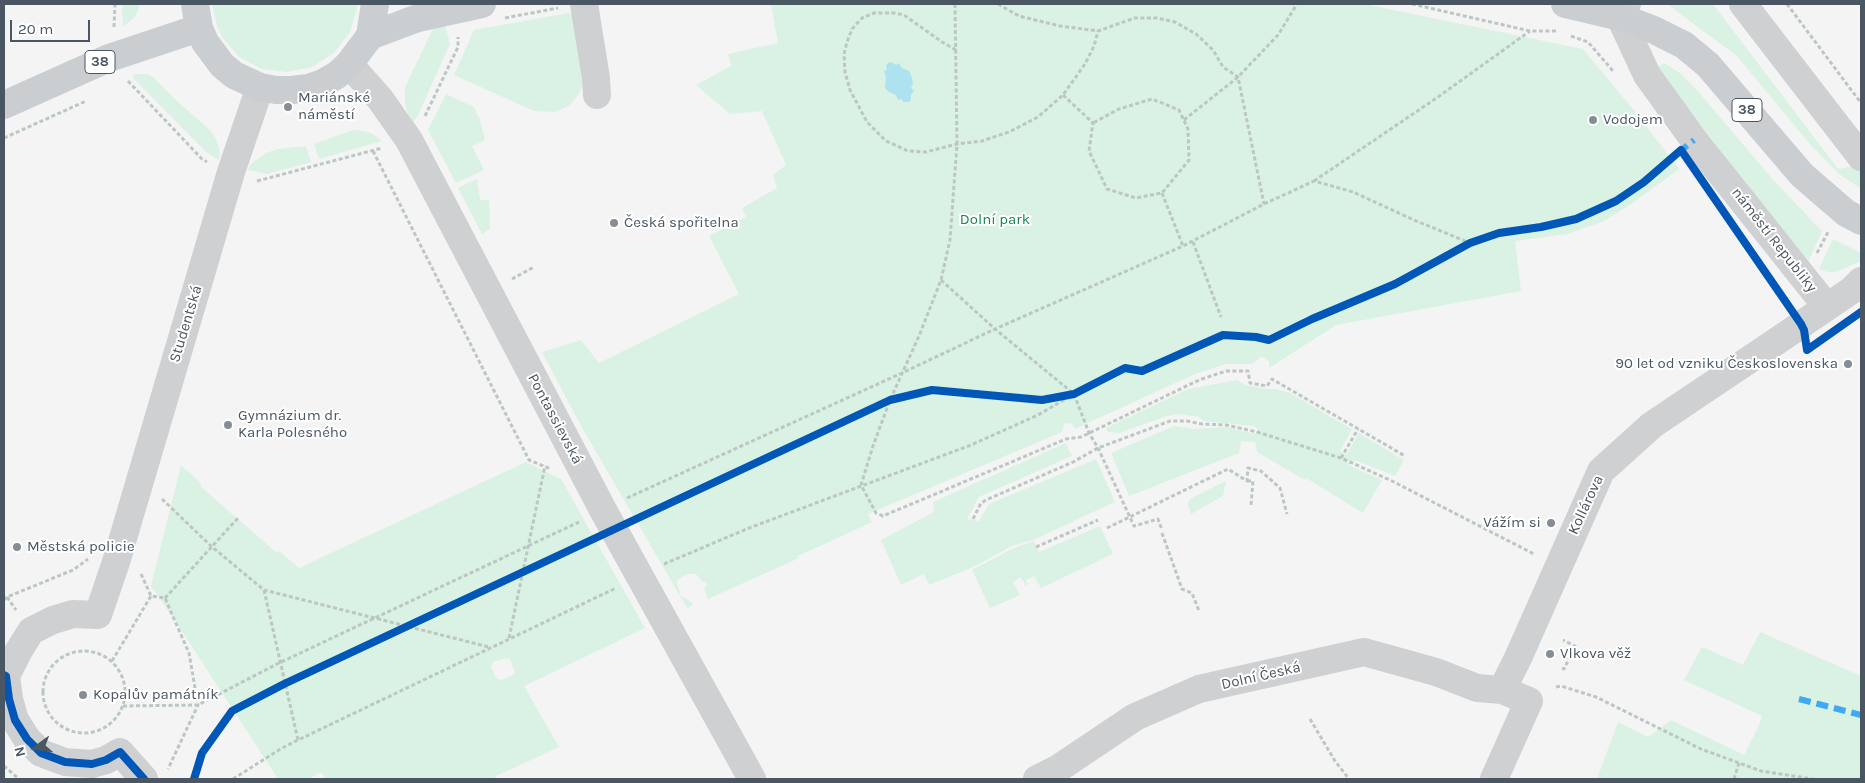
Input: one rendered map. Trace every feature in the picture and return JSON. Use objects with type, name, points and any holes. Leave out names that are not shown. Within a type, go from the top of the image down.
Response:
[{"type":"main road","points":[[197,16],[205,42],[222,65],[234,75],[260,87],[292,90],[308,88],[323,83],[337,75],[349,64],[370,36],[375,4]]},
{"type":"main road","name":"38","points":[[1565,4],[1623,11],[1654,30],[1684,44],[1708,65],[1802,175],[1854,217]]},
{"type":"main road","points":[[370,36],[418,18],[491,12]]},
{"type":"main road","name":"38","points":[[4,105],[197,16]]},
{"type":"street","points":[[1743,4],[1861,158]]},
{"type":"street","points":[[574,6],[596,78],[597,95]]},
{"type":"street","name":"náměstí Republiky","points":[[1623,11],[1647,75],[1694,140],[1827,307],[1861,281]]},
{"type":"street","name":"Pontassievská","points":[[349,64],[380,99],[409,140],[603,510],[752,779]]},
{"type":"street","name":"Studentská","points":[[5,676],[31,631],[68,615],[98,615],[127,566],[231,172],[260,87]]},
{"type":"street","name":"Kollárova","points":[[1502,690],[1601,471],[1652,425],[1827,307]]},
{"type":"street","name":"Dolní Česká","points":[[1037,779],[1059,768],[1135,717],[1199,690],[1364,652],[1436,672],[1477,688],[1502,690]]},
{"type":"street","points":[[5,676],[15,720],[27,739],[41,753],[65,762],[92,764],[106,760],[120,752],[156,775]]},
{"type":"street","points":[[1494,779],[1529,701],[1502,690]]},
{"type":"path","points":[[114,26],[115,4]]},
{"type":"path","points":[[956,4],[957,144],[950,240],[941,280],[902,373],[894,400],[872,446],[862,485],[876,513],[883,516],[1066,439],[1081,437],[1198,380],[1226,370],[1248,372],[1250,383],[1267,386],[1272,379],[1404,456]]},
{"type":"path","points":[[998,4],[1019,16],[1060,26],[1098,31],[1135,18],[1157,18],[1175,22],[1196,34],[1213,50],[1224,67],[1238,77],[1264,204]]},
{"type":"path","points":[[1184,120],[1238,77],[1278,35],[1297,4]]},
{"type":"path","points":[[1412,4],[1530,31],[1559,31]]},
{"type":"path","points":[[1787,4],[1861,103]]},
{"type":"path","points":[[491,12],[574,6]]},
{"type":"path","points":[[956,50],[904,15],[884,12],[874,13],[862,18],[852,29],[844,54],[845,72],[850,90],[867,122],[886,141],[908,151],[926,152],[957,144],[982,141],[1009,132],[1038,117],[1063,95],[1085,64],[1094,46],[1098,31]]},
{"type":"path","points":[[425,116],[458,47],[459,29]]},
{"type":"path","points":[[123,706],[198,705],[279,662],[373,617],[902,373],[995,328],[1193,242],[1264,204],[1314,181],[1438,97],[1530,31]]},
{"type":"path","points":[[1567,34],[1588,42],[1619,78]]},
{"type":"path","points":[[1063,95],[1092,123]]},
{"type":"path","points":[[1152,99],[1179,110],[1188,129],[1188,160],[1162,193],[1136,198],[1107,189],[1090,151],[1092,123],[1119,109],[1152,99]]},
{"type":"path","points":[[1314,181],[1353,192],[1470,243]]},
{"type":"path","points":[[1162,193],[1184,246]]},
{"type":"path","points":[[1802,274],[1813,263],[1826,234],[1854,217]]},
{"type":"path","points":[[1193,242],[1221,317]]},
{"type":"path","points":[[507,282],[534,268]]},
{"type":"path","points":[[941,280],[1074,394],[1089,433],[1098,448],[1134,526],[1158,519],[1182,589],[1192,593],[1199,611]]},
{"type":"path","points":[[1050,399],[1074,394]]},
{"type":"path","points":[[881,405],[894,400]]},
{"type":"path","points":[[973,519],[981,503],[986,500],[1073,462],[1098,448],[1170,421],[1187,421],[1226,425],[1258,432],[1342,458],[1392,481],[1558,567]]},
{"type":"path","points":[[1342,458],[1358,429]]},
{"type":"path","points":[[509,638],[545,466]]},
{"type":"path","points":[[1247,481],[1248,468],[1261,471],[1280,488],[1287,514]]},
{"type":"path","points":[[1107,528],[1228,469],[1247,481],[1253,481],[1251,504],[1249,504]]},
{"type":"path","points":[[160,497],[211,546],[264,590],[490,647]]},
{"type":"path","points":[[165,598],[238,518]]},
{"type":"path","points":[[1036,547],[1098,520]]},
{"type":"path","points":[[127,566],[151,596],[165,598]]},
{"type":"path","points":[[514,576],[532,568]]},
{"type":"path","points":[[264,590],[298,740]]},
{"type":"path","points":[[112,661],[151,596]]},
{"type":"path","points":[[156,775],[198,705],[189,653],[165,598]]},
{"type":"path","points":[[398,630],[416,622]]},
{"type":"path","points":[[1562,668],[1564,669],[1575,646],[1564,640]]},
{"type":"path","points":[[76,651],[89,651],[101,654],[112,661],[120,671],[126,694],[123,706],[118,716],[109,725],[93,732],[76,733],[64,728],[54,720],[47,710],[43,698],[43,686],[47,674],[54,663],[64,655],[76,651]]},
{"type":"path","points":[[276,689],[292,680]]},
{"type":"path","points":[[1556,687],[1561,686],[1596,697],[1701,749],[1739,763],[1761,770],[1813,779]]},
{"type":"path","points":[[1310,719],[1334,761],[1349,779]]},
{"type":"path","points":[[1734,779],[1739,763]]},
{"type":"path","points":[[4,766],[19,779]]},
{"type":"green space","points":[[122,4],[139,4],[134,18],[123,27]]},
{"type":"green space","points":[[212,4],[357,4],[357,8],[350,32],[334,53],[312,67],[287,72],[262,69],[239,57],[222,37],[217,26]]},
{"type":"green space","name":"Dolní park","points":[[771,4],[1364,4],[1583,49],[1633,109],[1679,169],[1630,205],[1602,222],[1567,234],[1515,241],[1521,291],[1336,325],[1269,368],[1269,361],[1263,357],[1253,364],[1226,364],[1195,374],[1075,429],[1071,423],[1064,424],[1062,432],[868,514],[872,522],[798,556],[799,558],[708,599],[704,589],[707,585],[706,583],[701,581],[696,574],[688,574],[678,579],[677,584],[681,596],[693,605],[687,608],[581,426],[542,352],[581,340],[599,363],[739,294],[709,236],[746,217],[742,208],[777,188],[773,175],[786,165],[762,111],[730,114],[696,85],[731,66],[728,54],[778,43]]},
{"type":"green space","points":[[1668,4],[1713,4],[1838,169],[1860,165],[1861,187],[1839,174],[1809,143],[1737,56]]},
{"type":"green space","points":[[574,12],[584,83],[570,105],[555,112],[534,111],[454,75],[474,30]]},
{"type":"green space","points":[[444,21],[450,44],[413,122],[407,112],[405,87],[432,31]]},
{"type":"green space","points":[[1664,63],[1680,73],[1697,90],[1774,181],[1822,231],[1809,260],[1795,246],[1676,93],[1659,68]]},
{"type":"green space","points":[[133,74],[148,74],[154,78],[210,130],[216,139],[220,152],[219,160],[206,152],[134,79]]},
{"type":"green space","points":[[446,94],[474,107],[480,120],[485,140],[472,146],[484,170],[456,183],[428,130]]},
{"type":"green space","points":[[353,130],[373,134],[382,141],[319,159],[314,144]]},
{"type":"green space","points":[[306,146],[311,162],[267,174],[248,170],[251,164],[266,153],[278,149]]},
{"type":"green space","points":[[477,179],[480,200],[489,200],[490,229],[482,234],[458,188]]},
{"type":"green space","points":[[1833,239],[1861,253],[1861,261],[1836,272],[1819,269]]},
{"type":"green space","points":[[1237,380],[1246,385],[1290,393],[1352,429],[1340,451],[1346,455],[1359,433],[1404,460],[1395,476],[1357,461],[1347,461],[1349,465],[1382,480],[1363,513],[1306,478],[1305,480],[1257,452],[1255,442],[1241,441],[1239,453],[1129,496],[1111,453],[1174,426],[1193,429],[1225,427],[1255,434],[1258,429],[1254,426],[1203,421],[1199,417],[1179,414],[1167,416],[1119,433],[1108,432],[1106,428],[1188,389]]},
{"type":"green space","points":[[1066,443],[1072,456],[979,497],[967,519],[979,521],[989,504],[1096,459],[1115,502],[1033,540],[1012,546],[971,568],[929,585],[924,574],[901,585],[881,540],[934,512],[933,502]]},
{"type":"green space","points":[[526,462],[561,479],[645,628],[524,686],[559,747],[496,776],[494,779],[326,779],[321,772],[309,779],[278,779],[151,586],[181,465],[201,483],[200,486],[277,553],[279,551],[299,568]],"holes":[[[505,658],[510,659],[515,672],[513,675],[501,680],[496,678],[491,667],[493,662]]]},
{"type":"green space","points":[[1226,481],[1223,496],[1191,514],[1188,505],[1189,500]]},
{"type":"green space","points":[[1100,526],[1113,554],[1041,588],[1034,576],[1026,580],[1028,584],[1026,586],[1021,577],[1013,582],[1020,595],[990,608],[972,570],[1014,548],[1034,541],[1039,552]]},
{"type":"green space","points":[[1760,632],[1861,676],[1861,779],[1597,779],[1618,722],[1648,737],[1671,720],[1744,755],[1762,716],[1684,680],[1702,647],[1743,665]]},
{"type":"water","points":[[891,62],[896,65],[899,63],[911,75],[913,84],[911,87],[914,92],[911,94],[909,102],[903,102],[902,99],[898,100],[896,95],[885,88],[886,77],[884,71],[887,70],[886,66],[888,63]]},
{"type":"marked path","points":[[1678,153],[1694,140]]},
{"type":"marked path","points":[[1799,699],[1861,715]]},
{"type":"cycle path","points":[[194,779],[202,753],[232,711],[284,684],[890,400],[932,390],[1042,400],[1074,394],[1125,368],[1142,371],[1223,335],[1256,337],[1269,340],[1312,319],[1395,284],[1470,243],[1499,233],[1541,227],[1576,219],[1616,201],[1644,182],[1681,150],[1801,324],[1804,330],[1807,350],[1861,312]]},
{"type":"cycle path","points":[[4,675],[6,676],[9,699],[15,720],[27,739],[41,753],[65,762],[92,764],[106,760],[120,752],[144,779]]},
{"type":"place","name":"Mariánské náměstí","points":[[288,107]]},
{"type":"place","name":"Vodojem","points":[[1593,120]]},
{"type":"place","name":"Česká spořitelna","points":[[614,223]]},
{"type":"place","name":"90 let od vzniku Československa","points":[[1848,364]]},
{"type":"place","name":"Gymnázium dr. Karla Polesného","points":[[228,425]]},
{"type":"place","name":"Vážím si","points":[[1551,523]]},
{"type":"place","name":"Městská policie","points":[[17,547]]},
{"type":"place","name":"Vlkova věž","points":[[1550,654]]},
{"type":"place","name":"Kopalův památník","points":[[83,695]]}]
